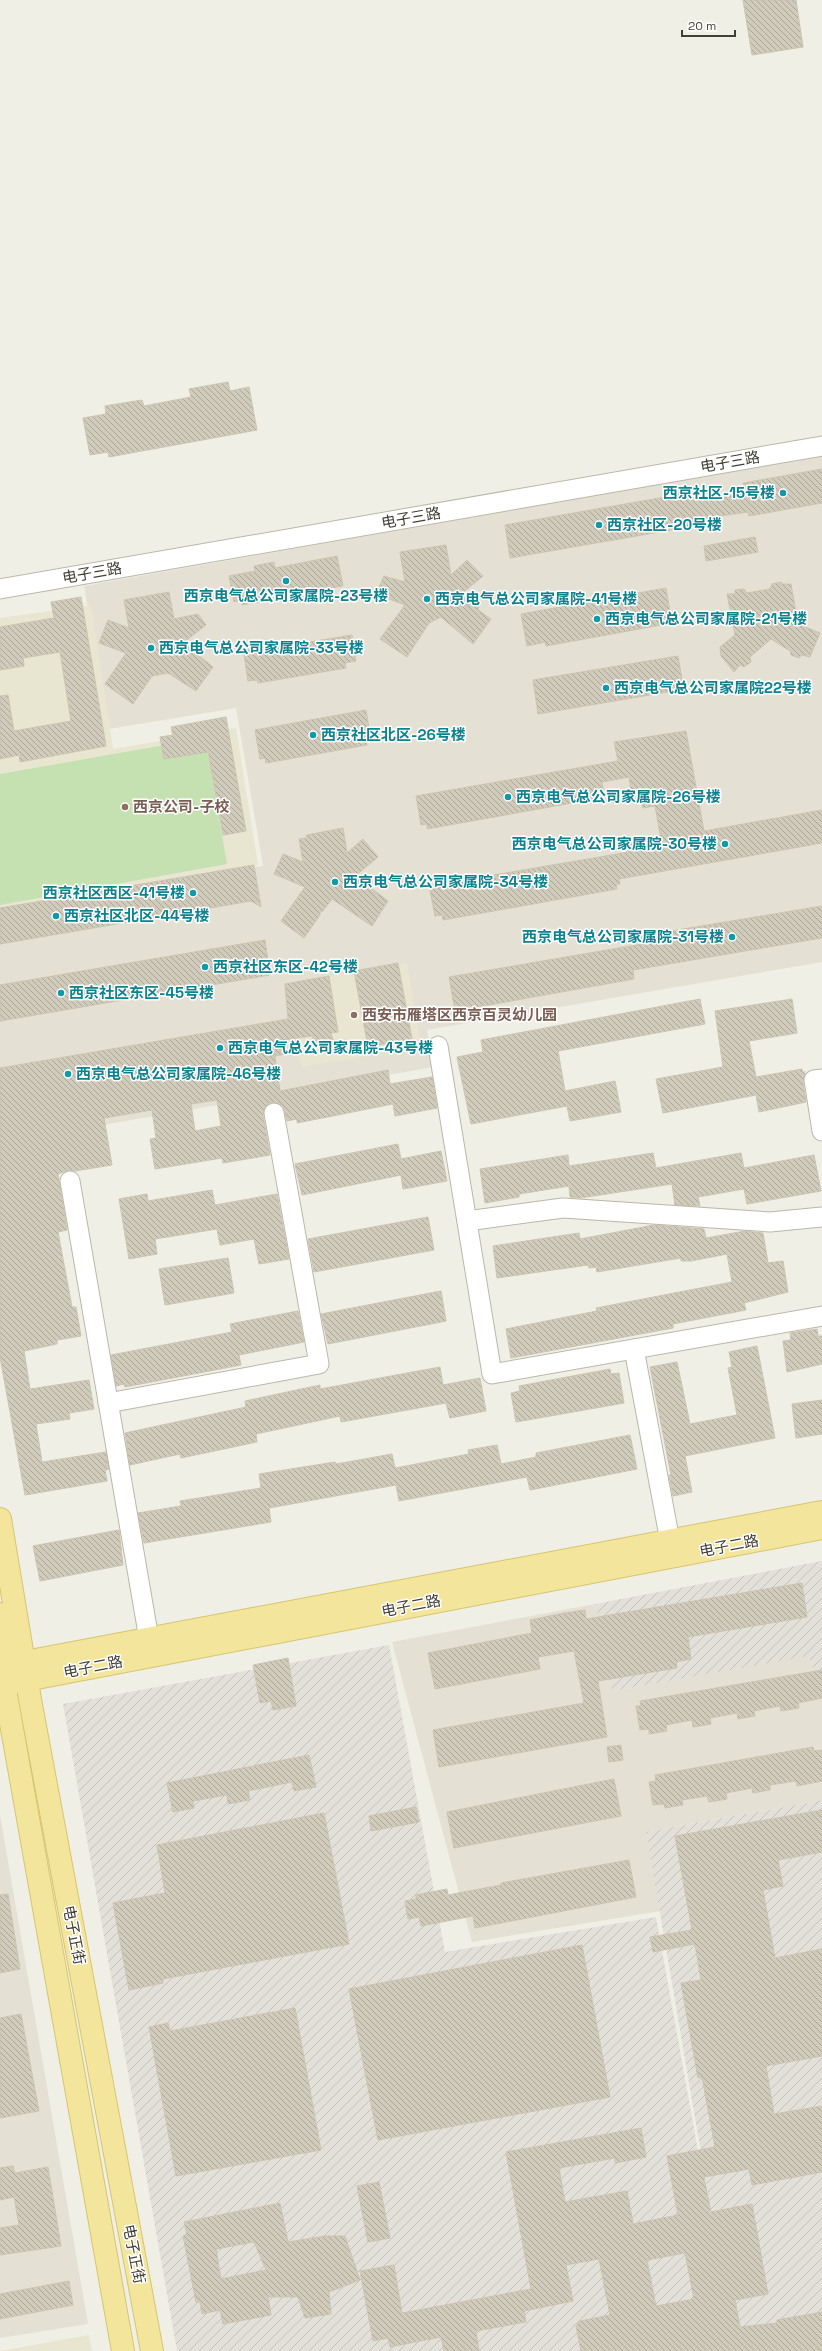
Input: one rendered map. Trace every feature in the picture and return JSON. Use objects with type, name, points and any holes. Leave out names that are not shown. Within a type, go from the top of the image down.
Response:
[{"type":"main road","name":"电子二路","points":[[11,1673],[149,1638],[822,1512]]},
{"type":"main road","name":"电子正街","points":[[0,1519],[11,1673],[152,2351]]},
{"type":"main road","name":"电子二路","points":[[11,1673],[822,1528]]},
{"type":"main road","name":"电子正街","points":[[0,1614],[123,2351]]},
{"type":"street","name":"电子三路","points":[[0,589],[822,446]]},
{"type":"street","points":[[438,1046],[492,1374],[822,1316]]},
{"type":"street","points":[[822,1079],[814,1080],[822,1131]]},
{"type":"street","points":[[108,1403],[319,1364],[274,1113]]},
{"type":"street","points":[[70,1182],[149,1638]]},
{"type":"street","points":[[467,1221],[563,1208],[770,1222],[822,1217]]},
{"type":"street","points":[[634,1349],[670,1541]]},
{"type":"shaded area","points":[[822,455],[822,962],[427,1030],[434,1067],[0,1143],[0,912],[263,866],[236,708],[109,729],[84,586]]},
{"type":"shaded area","name":"西京公司-子校","points":[[91,605],[113,749],[236,728],[258,865],[0,910],[0,618]]},
{"type":"shaded area","name":"西安市雁塔区西京百灵幼儿园","points":[[407,963],[421,1047],[301,1067],[287,983]]},
{"type":"shaded area","points":[[822,1561],[822,1700],[809,1656],[612,1691],[595,1604]]},
{"type":"shaded area","points":[[595,1604],[612,1691],[809,1655],[822,1700],[822,1800],[646,1832],[661,1911],[472,1942],[392,1642]]},
{"type":"shaded area","points":[[389,1645],[445,1952],[656,1917],[734,2351],[177,2351],[63,1704]]},
{"type":"shaded area","points":[[822,1800],[822,2351],[735,2351],[646,1832]]},
{"type":"shaded area","points":[[0,1815],[88,2324],[0,2338]]},
{"type":"shaded area","points":[[89,2335],[92,2351],[0,2351]]},
{"type":"green space","points":[[205,738],[227,864],[0,905],[0,774]]},
{"type":"building","points":[[743,0],[796,0],[803,47],[752,55]]},
{"type":"building","points":[[228,382],[230,391],[249,387],[257,430],[109,457],[108,452],[90,455],[83,418],[106,414],[105,406],[142,400],[144,406],[191,397],[189,389]]},
{"type":"building","name":"西京社区-20号楼","points":[[822,469],[822,503],[749,516],[748,512],[693,520],[694,526],[510,558],[505,525],[688,493],[690,501],[745,493],[743,483]]},
{"type":"building","points":[[755,537],[758,552],[706,561],[704,546]]},
{"type":"building","name":"西京电气总公司家属院-41号楼","points":[[446,545],[451,575],[467,560],[483,576],[460,595],[479,607],[478,610],[491,619],[473,644],[441,617],[429,623],[407,657],[380,639],[405,605],[376,594],[384,576],[405,582],[400,552]]},
{"type":"building","name":"西京电气总公司家属院-23号楼","points":[[337,556],[343,586],[313,591],[312,586],[263,595],[264,601],[242,605],[241,600],[234,602],[229,576],[255,571],[254,566],[274,562],[275,568]]},
{"type":"building","points":[[781,582],[782,584],[791,584],[798,624],[820,633],[810,657],[802,655],[799,658],[791,655],[790,651],[771,639],[750,657],[751,662],[744,667],[740,665],[734,672],[721,656],[720,647],[735,635],[727,594],[735,594],[735,590],[744,589],[747,593],[770,589],[772,584]]},
{"type":"building","name":"西京电气总公司家属院-21号楼","points":[[666,588],[672,623],[546,646],[545,642],[527,646],[521,614]]},
{"type":"building","name":"西京电气总公司家属院-33号楼","points":[[169,592],[174,619],[198,614],[206,625],[183,643],[213,667],[196,691],[168,673],[152,676],[133,704],[105,684],[126,653],[99,643],[108,620],[129,628],[124,600]]},
{"type":"building","points":[[81,597],[106,746],[20,762],[19,755],[0,759],[0,696],[8,695],[14,731],[71,721],[60,652],[23,658],[24,666],[0,670],[0,627],[54,618],[51,602]]},
{"type":"building","points":[[352,635],[356,661],[345,663],[346,668],[258,683],[257,680],[248,681],[243,648],[290,640],[291,645]]},
{"type":"building","name":"西京电气总公司家属院22号楼","points":[[678,656],[683,685],[678,685],[679,690],[538,714],[533,680]]},
{"type":"building","name":"西京社区北区-26号楼","points":[[366,710],[371,740],[366,740],[367,745],[266,763],[265,758],[260,759],[255,730]]},
{"type":"building","points":[[226,717],[246,831],[223,835],[208,752],[164,759],[160,737],[173,735],[171,727]]},
{"type":"building","points":[[686,731],[704,831],[822,810],[822,843],[619,879],[620,884],[616,884],[617,889],[443,920],[442,915],[435,916],[429,886],[629,852],[627,844],[661,839],[655,806],[643,808],[639,790],[631,791],[629,777],[602,782],[604,794],[599,794],[600,798],[427,829],[427,824],[421,825],[416,796],[618,761],[614,742]]},
{"type":"building","name":"西京电气总公司家属院-34号楼","points":[[343,828],[347,853],[363,839],[378,857],[355,876],[388,901],[372,926],[332,899],[323,911],[320,912],[320,915],[304,938],[281,921],[305,887],[274,874],[283,854],[303,862],[299,839],[306,838],[307,835]]},
{"type":"building","points":[[254,865],[261,907],[251,901],[0,944],[0,908]]},
{"type":"building","points":[[822,906],[822,938],[633,970],[634,979],[455,1011],[449,977],[642,944],[641,936]]},
{"type":"building","points":[[265,940],[270,975],[0,1021],[0,985]]},
{"type":"building","points":[[398,963],[412,1039],[368,1047],[354,971]]},
{"type":"building","points":[[329,976],[338,1032],[331,1033],[333,1040],[313,1043],[312,1036],[284,1040],[286,1054],[275,1056],[280,1091],[388,1070],[390,1084],[432,1077],[437,1108],[395,1116],[393,1104],[297,1123],[297,1119],[287,1121],[283,1106],[272,1102],[267,1105],[263,1115],[270,1155],[223,1163],[222,1158],[155,1169],[150,1139],[156,1138],[152,1110],[104,1118],[112,1165],[75,1171],[69,1170],[58,1174],[67,1230],[58,1232],[72,1307],[76,1307],[81,1336],[57,1340],[57,1344],[24,1351],[30,1389],[89,1380],[94,1409],[69,1413],[70,1419],[36,1424],[42,1462],[106,1452],[109,1469],[105,1470],[107,1481],[25,1495],[0,1357],[0,1068],[288,1019],[285,984]],"holes":[[[217,1100],[221,1126],[195,1131],[191,1104]]]},
{"type":"building","points":[[700,999],[705,1024],[558,1051],[565,1091],[615,1081],[621,1112],[570,1121],[567,1106],[471,1124],[457,1057],[483,1052],[481,1040]]},
{"type":"building","points":[[792,999],[797,1033],[749,1041],[756,1077],[802,1069],[803,1073],[805,1071],[803,1082],[806,1102],[759,1112],[756,1095],[663,1113],[656,1079],[723,1067],[715,1011]]},
{"type":"building","points":[[398,1144],[401,1159],[441,1151],[447,1181],[403,1189],[401,1175],[302,1195],[295,1164]]},
{"type":"building","points":[[653,1153],[656,1168],[741,1153],[744,1168],[814,1155],[821,1191],[747,1204],[744,1189],[698,1197],[700,1206],[675,1205],[672,1184],[580,1198],[570,1197],[569,1186],[519,1194],[519,1197],[485,1203],[480,1169],[568,1155],[569,1166]]},
{"type":"building","points":[[212,1190],[215,1205],[277,1194],[289,1259],[259,1264],[254,1239],[220,1245],[217,1229],[155,1239],[157,1254],[129,1259],[119,1199],[147,1194],[148,1201]]},
{"type":"building","points":[[428,1217],[434,1250],[314,1272],[308,1239]]},
{"type":"building","points":[[654,1225],[704,1229],[706,1238],[745,1231],[763,1233],[768,1263],[783,1261],[788,1292],[744,1303],[746,1310],[673,1324],[673,1328],[511,1358],[506,1329],[597,1311],[596,1308],[732,1282],[727,1254],[691,1261],[681,1261],[681,1258],[597,1272],[596,1267],[589,1268],[588,1265],[497,1278],[493,1246],[579,1233],[580,1239]]},
{"type":"building","points":[[228,1258],[234,1293],[165,1305],[159,1269]]},
{"type":"building","points":[[441,1291],[446,1321],[328,1344],[321,1314]]},
{"type":"building","points":[[298,1311],[304,1342],[239,1355],[241,1365],[125,1387],[124,1384],[116,1386],[111,1355],[232,1332],[230,1324]]},
{"type":"building","points":[[817,1329],[818,1336],[822,1336],[822,1364],[787,1372],[783,1341],[791,1340],[790,1333]]},
{"type":"building","points":[[757,1346],[775,1438],[685,1456],[692,1492],[673,1496],[669,1475],[671,1475],[650,1367],[677,1362],[690,1424],[737,1415],[728,1368],[732,1367],[729,1352]]},
{"type":"building","points":[[440,1367],[443,1385],[480,1378],[486,1411],[450,1418],[446,1403],[341,1422],[340,1416],[256,1434],[257,1442],[181,1458],[180,1454],[130,1465],[125,1433],[246,1407],[245,1401],[320,1385],[320,1389]]},
{"type":"building","points":[[610,1369],[611,1374],[619,1373],[624,1403],[516,1422],[511,1393],[520,1391],[519,1386]]},
{"type":"building","points":[[822,1400],[822,1434],[796,1438],[792,1404]]},
{"type":"building","points":[[630,1435],[637,1469],[530,1490],[527,1477],[399,1501],[396,1485],[269,1508],[271,1522],[144,1543],[138,1513],[181,1506],[180,1501],[261,1488],[259,1474],[335,1462],[336,1464],[392,1454],[395,1468],[469,1454],[468,1450],[497,1445],[501,1464],[536,1457],[536,1453]]},
{"type":"building","points":[[119,1530],[123,1565],[40,1581],[33,1546]]},
{"type":"building","points":[[802,1583],[807,1617],[688,1637],[691,1659],[676,1662],[677,1668],[598,1681],[607,1737],[439,1767],[433,1730],[584,1703],[574,1651],[538,1657],[540,1669],[435,1689],[428,1653],[532,1633],[530,1620],[564,1613],[585,1610],[586,1619]]},
{"type":"building","points":[[288,1658],[296,1706],[273,1710],[271,1701],[260,1703],[253,1665]]},
{"type":"building","points":[[822,1670],[822,1698],[798,1703],[799,1708],[781,1711],[780,1706],[754,1711],[755,1716],[738,1719],[737,1713],[710,1718],[711,1724],[693,1727],[692,1720],[666,1725],[667,1731],[649,1734],[649,1729],[640,1730],[636,1706],[641,1706],[640,1701]]},
{"type":"building","points":[[621,1745],[623,1760],[609,1762],[607,1747]]},
{"type":"building","points":[[813,1747],[814,1751],[822,1750],[822,1781],[797,1786],[796,1781],[770,1785],[770,1790],[753,1793],[752,1788],[726,1793],[727,1799],[709,1802],[707,1796],[682,1800],[683,1805],[665,1808],[664,1804],[653,1805],[649,1782],[656,1781],[655,1775]]},
{"type":"building","points":[[309,1755],[316,1787],[294,1791],[292,1782],[248,1791],[250,1800],[228,1804],[227,1795],[193,1801],[194,1808],[173,1812],[167,1783]]},
{"type":"building","points":[[614,1779],[621,1816],[454,1848],[447,1812]]},
{"type":"building","points":[[416,1807],[419,1822],[371,1831],[369,1816]]},
{"type":"building","points":[[822,1810],[822,1852],[778,1860],[783,1886],[763,1890],[775,1958],[822,1949],[822,2056],[766,2066],[774,2114],[822,2106],[822,2172],[752,2185],[749,2169],[704,2177],[711,2212],[752,2204],[768,2294],[735,2300],[740,2327],[777,2323],[777,2320],[822,2312],[822,2351],[581,2351],[576,2326],[580,2321],[610,2315],[599,2259],[566,2265],[573,2301],[524,2311],[526,2322],[476,2331],[479,2351],[444,2351],[441,2337],[390,2347],[388,2338],[373,2341],[360,2271],[394,2265],[402,2313],[531,2289],[506,2152],[641,2128],[646,2157],[615,2163],[615,2158],[559,2168],[565,2202],[627,2191],[633,2224],[678,2215],[667,2156],[715,2147],[702,2077],[698,2078],[681,1983],[701,1980],[695,1944],[653,1952],[650,1937],[692,1930],[675,1836]],"holes":[[[685,2253],[694,2299],[656,2306],[647,2260]]]},
{"type":"building","points":[[324,1813],[349,1944],[163,1979],[163,1983],[129,1990],[113,1903],[165,1893],[157,1845]]},
{"type":"building","points":[[629,1860],[636,1897],[475,1928],[473,1916],[421,1926],[419,1917],[408,1919],[405,1901],[416,1899],[416,1895],[447,1889],[448,1895],[501,1885],[501,1883]]},
{"type":"building","points":[[8,1894],[20,1969],[0,1973],[0,1895]]},
{"type":"building","points":[[582,1945],[610,2097],[378,2140],[349,1989]]},
{"type":"building","points":[[295,2008],[321,2150],[176,2176],[149,2027],[168,2023],[170,2031]]},
{"type":"building","points":[[21,2014],[39,2111],[0,2118],[0,2018]]},
{"type":"building","points":[[13,2166],[15,2173],[48,2167],[61,2246],[0,2255],[0,2228],[19,2225],[14,2197],[0,2200],[0,2168]]},
{"type":"building","points":[[379,2182],[390,2238],[368,2242],[357,2186]]},
{"type":"building","points":[[280,2203],[288,2242],[325,2236],[345,2236],[360,2280],[329,2292],[331,2314],[305,2318],[298,2297],[268,2297],[271,2315],[223,2324],[220,2310],[202,2314],[200,2302],[196,2302],[183,2236],[187,2235],[184,2222]],"holes":[[[254,2242],[266,2270],[221,2279],[216,2249]]]},
{"type":"building","points":[[69,2281],[73,2305],[0,2319],[0,2294]]},
{"type":"place","name":"西京社区-15号楼","points":[[783,493]]},
{"type":"place","name":"西京社区-20号楼","points":[[599,525]]},
{"type":"place","name":"西京电气总公司家属院-23号楼","points":[[286,581]]},
{"type":"place","name":"西京电气总公司家属院-41号楼","points":[[427,599]]},
{"type":"place","name":"西京电气总公司家属院-21号楼","points":[[597,619]]},
{"type":"place","name":"西京电气总公司家属院-33号楼","points":[[151,648]]},
{"type":"place","name":"西京电气总公司家属院22号楼","points":[[606,688]]},
{"type":"place","name":"西京社区北区-26号楼","points":[[313,735]]},
{"type":"place","name":"西京电气总公司家属院-26号楼","points":[[508,797]]},
{"type":"place","name":"西京公司-子校","points":[[125,807]]},
{"type":"place","name":"西京电气总公司家属院-30号楼","points":[[725,844]]},
{"type":"place","name":"西京电气总公司家属院-34号楼","points":[[335,882]]},
{"type":"place","name":"西京社区西区-41号楼","points":[[193,893]]},
{"type":"place","name":"西京社区北区-44号楼","points":[[56,916]]},
{"type":"place","name":"西京电气总公司家属院-31号楼","points":[[732,937]]},
{"type":"place","name":"西京社区东区-42号楼","points":[[205,967]]},
{"type":"place","name":"西京社区东区-45号楼","points":[[61,993]]},
{"type":"place","name":"西安市雁塔区西京百灵幼儿园","points":[[354,1015]]},
{"type":"place","name":"西京电气总公司家属院-43号楼","points":[[220,1048]]},
{"type":"place","name":"西京电气总公司家属院-46号楼","points":[[68,1074]]}]
